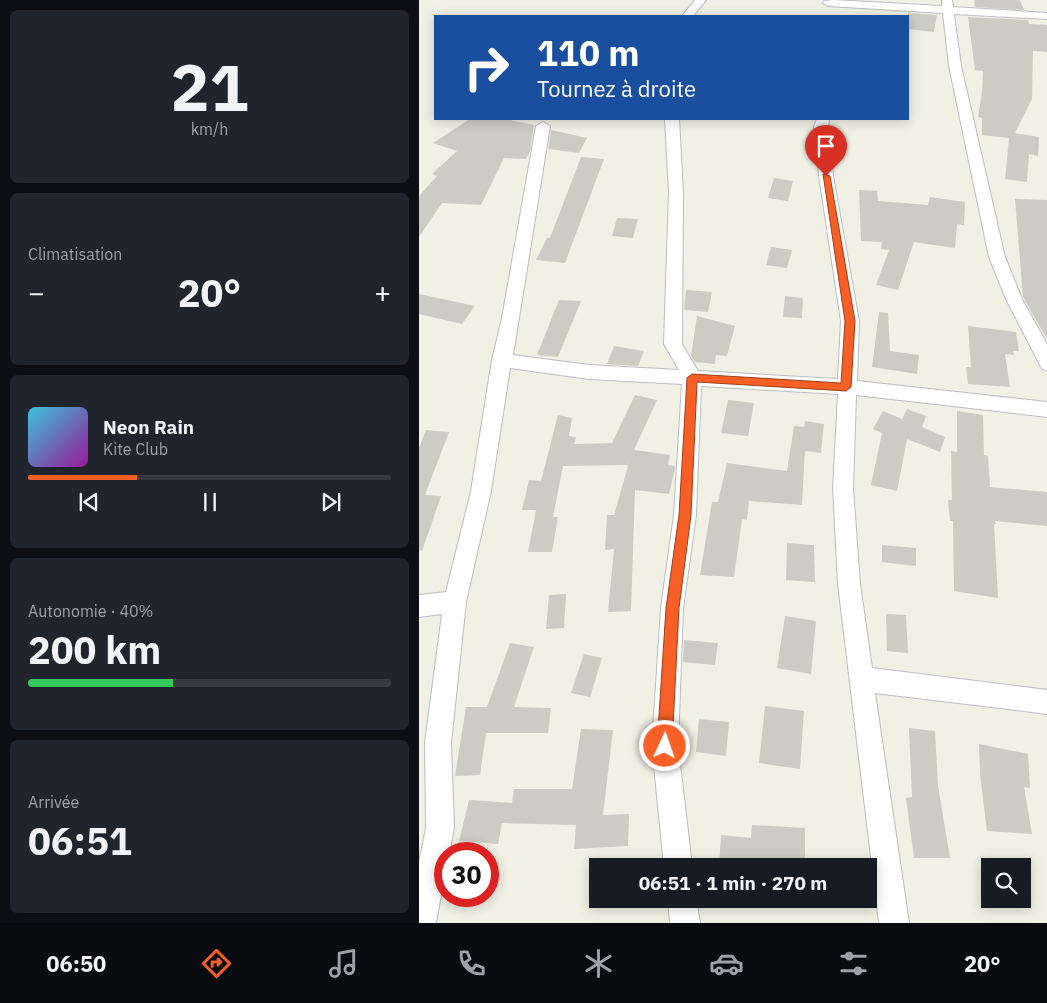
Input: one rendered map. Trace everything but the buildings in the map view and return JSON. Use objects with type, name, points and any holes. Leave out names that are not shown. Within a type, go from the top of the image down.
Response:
[{"type":"street","points":[[688,15],[701,0]]},
{"type":"street","points":[[827,15],[828,2],[948,5],[1047,16]]},
{"type":"street","points":[[948,5],[955,66],[997,256],[1017,306],[1047,364]]},
{"type":"street","points":[[672,120],[676,192],[673,344],[692,378],[685,515],[672,608],[665,746],[677,858]]},
{"type":"street","points":[[823,120],[821,127],[826,176],[850,321],[843,488],[849,584],[894,923]]},
{"type":"street","points":[[421,923],[441,828],[438,743],[455,602],[481,491],[501,360],[511,318],[543,126]]},
{"type":"street","points":[[501,360],[589,372],[846,387],[1047,410]]},
{"type":"street","points":[[419,606],[455,602]]},
{"type":"street","points":[[861,679],[1047,702]]},
{"type":"street","points":[[683,908],[685,923]]},
{"type":"route","points":[[665,746],[672,608],[685,515],[692,378],[846,387],[850,321],[826,176]]}]
